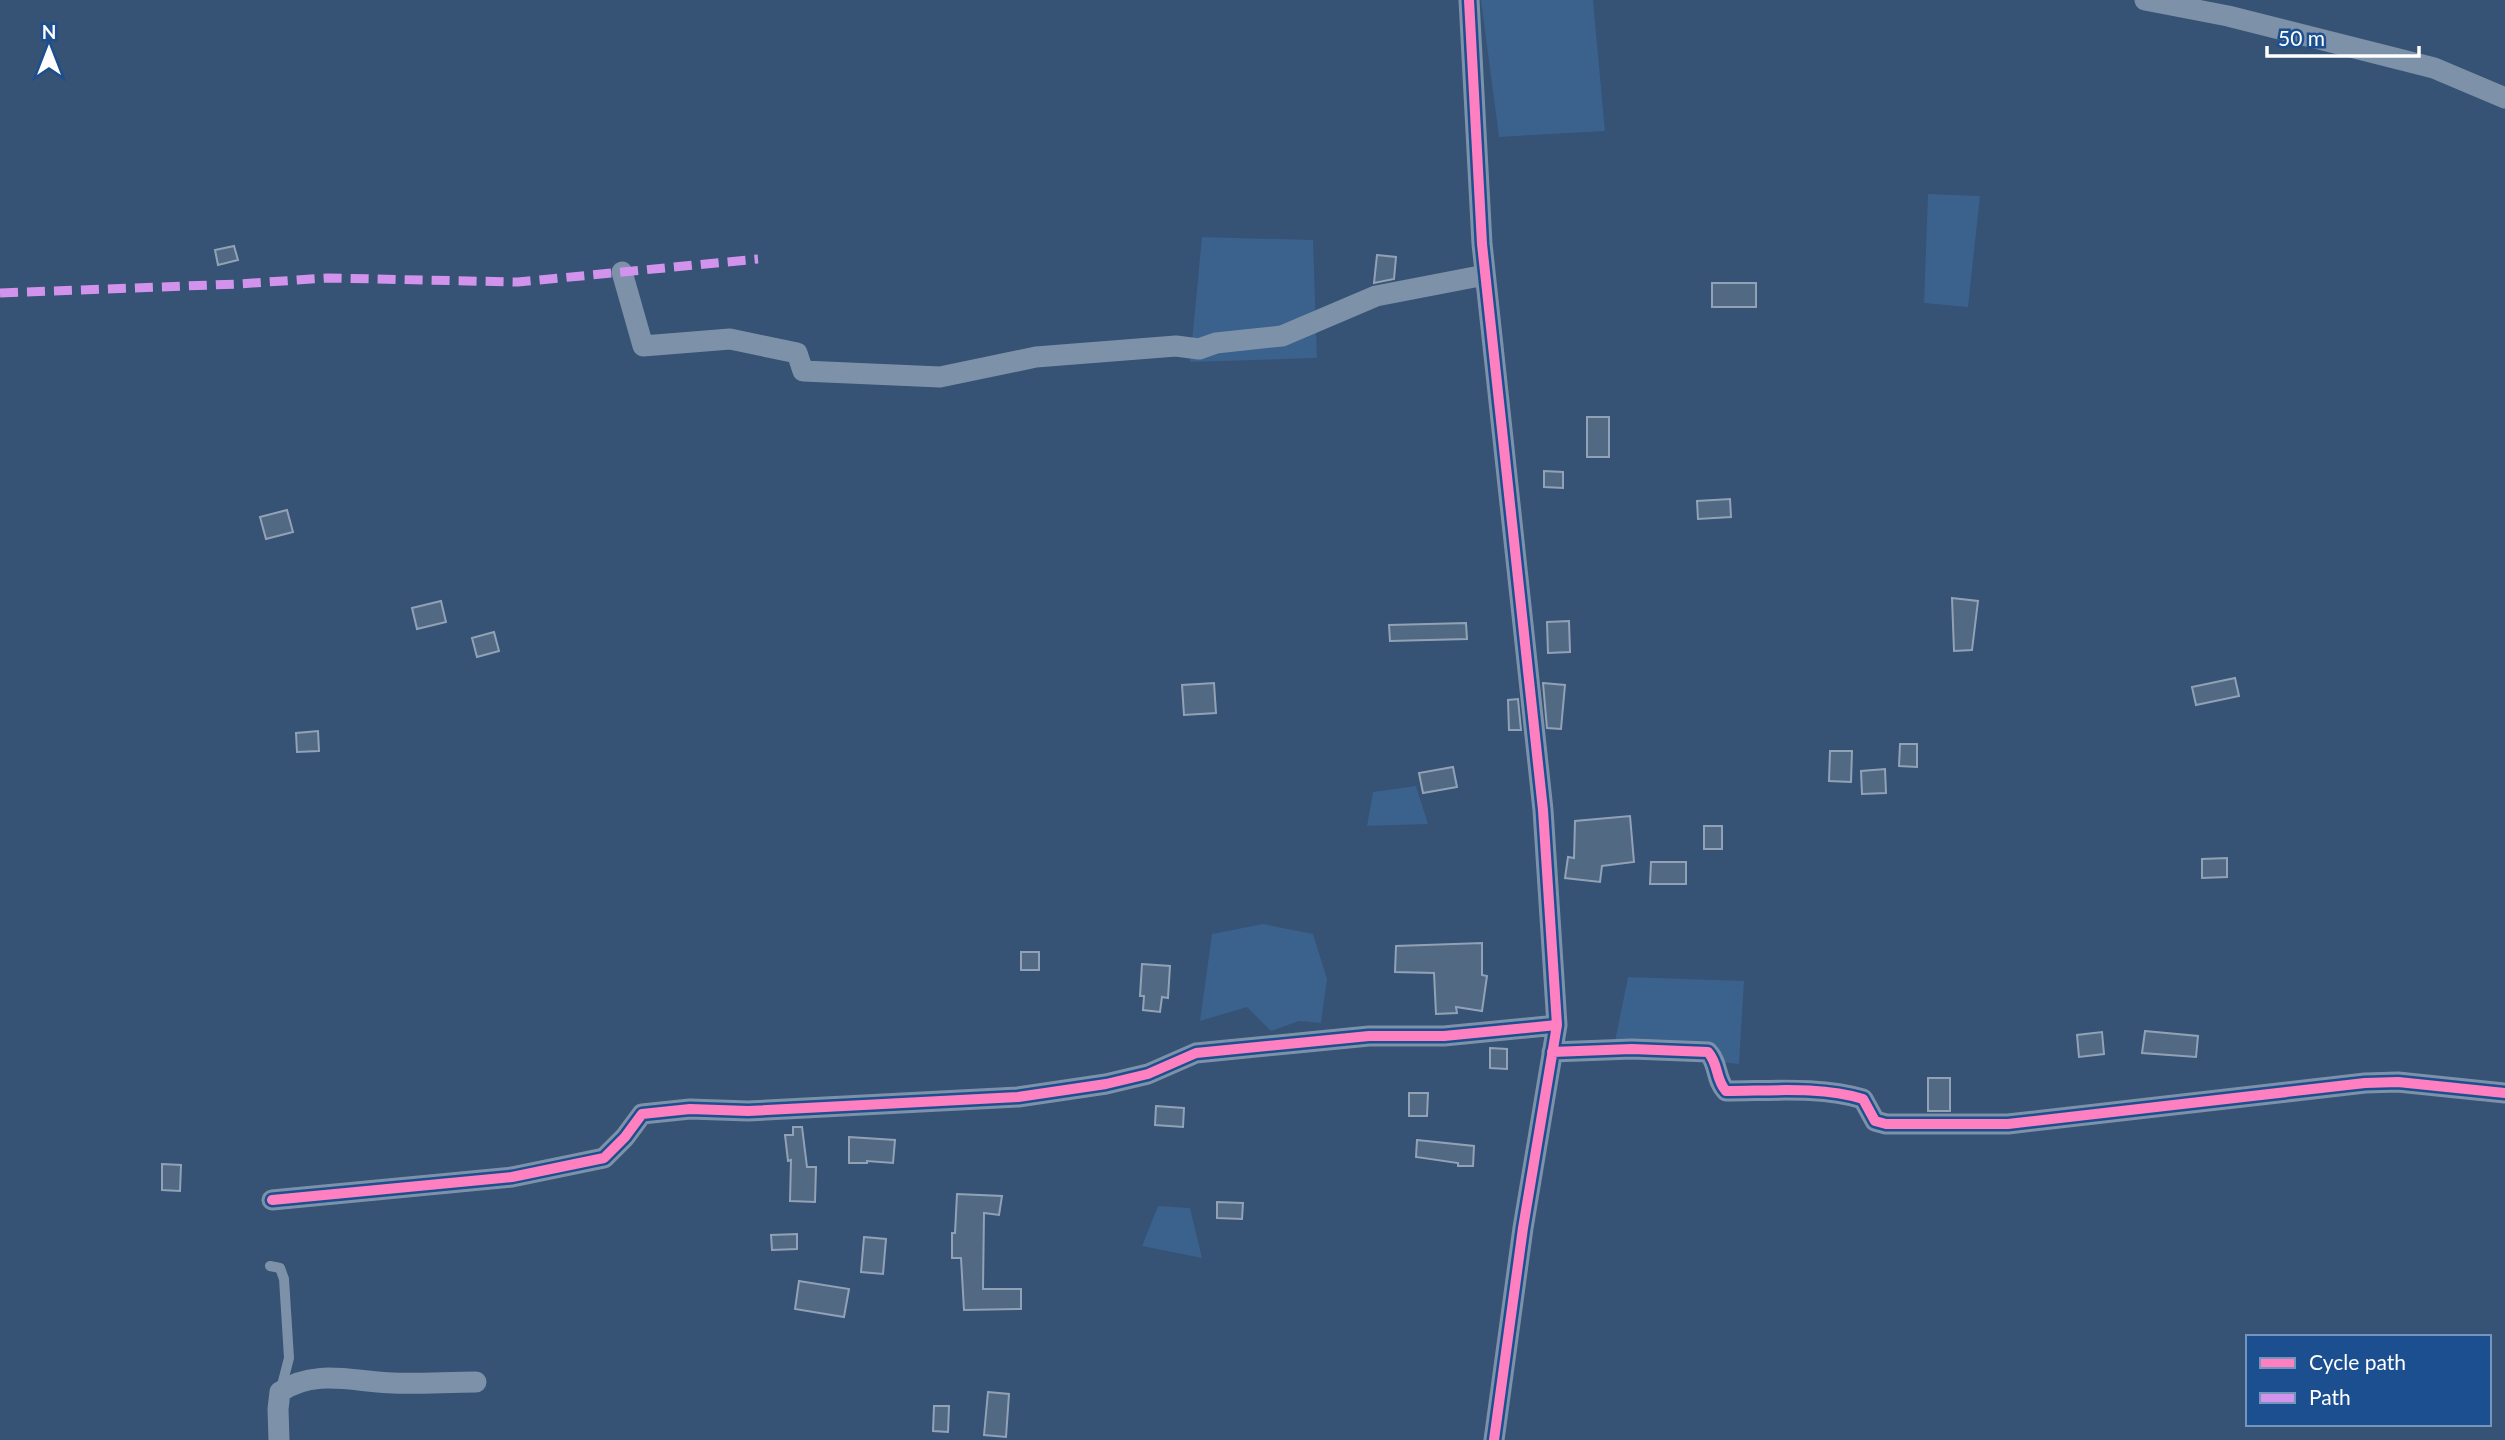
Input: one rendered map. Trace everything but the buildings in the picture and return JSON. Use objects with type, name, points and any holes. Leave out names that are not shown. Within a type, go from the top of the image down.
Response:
[{"type":"street","points":[[1469,0],[1485,275],[1543,810],[1557,1025],[1523,1228],[1494,1440]]},
{"type":"street","points":[[2146,0],[2228,16],[2434,68],[2505,98]]},
{"type":"street","points":[[622,272],[643,346],[730,339],[796,353],[803,371],[940,377],[1036,358],[1176,346],[1199,349],[1216,343],[1282,336],[1376,296],[1485,275]]},
{"type":"street","points":[[272,1200],[512,1177],[604,1158],[625,1137],[642,1114],[690,1109],[748,1111],[1018,1097],[1106,1084],[1148,1074],[1196,1053],[1369,1036],[1444,1036],[1557,1025]]},
{"type":"street","points":[[1552,1052],[1632,1049],[1708,1052],[1715,1060],[1720,1084],[1726,1091],[1802,1091],[1848,1095],[1863,1099],[1875,1121],[1886,1124],[2008,1124],[2365,1083],[2398,1082],[2505,1093]]},
{"type":"street","points":[[279,1440],[280,1392],[298,1382],[322,1377],[394,1383],[476,1382]]},
{"type":"lane","points":[[270,1266],[280,1268],[284,1279],[289,1358],[280,1392]]},
{"type":"water","points":[[1481,0],[1593,0],[1605,131],[1499,137]]},
{"type":"water","points":[[1928,194],[1980,196],[1968,307],[1924,303]]},
{"type":"water","points":[[1202,237],[1313,240],[1317,358],[1190,362]]},
{"type":"water","points":[[1416,786],[1428,824],[1367,826],[1373,792]]},
{"type":"water","points":[[1263,924],[1313,934],[1327,979],[1321,1023],[1299,1021],[1271,1031],[1247,1007],[1200,1021],[1212,934]]},
{"type":"water","points":[[1628,977],[1744,981],[1739,1064],[1613,1051]]},
{"type":"water","points":[[1158,1206],[1190,1208],[1202,1258],[1142,1246]]},
{"type":"marked path","points":[[0,293],[327,278],[518,282],[758,259]]},
{"type":"cycle path","points":[[1469,0],[1482,244],[1543,810],[1557,1025],[1523,1228],[1494,1440]]},
{"type":"cycle path","points":[[272,1200],[512,1177],[604,1158],[625,1137],[642,1114],[690,1109],[748,1111],[1018,1097],[1106,1084],[1148,1074],[1196,1053],[1369,1036],[1444,1036],[1557,1025]]},
{"type":"cycle path","points":[[1552,1052],[1632,1049],[1708,1052],[1726,1091],[1795,1090],[1847,1095],[1863,1099],[1875,1121],[1886,1124],[2008,1124],[2365,1083],[2398,1082],[2505,1093]]}]
